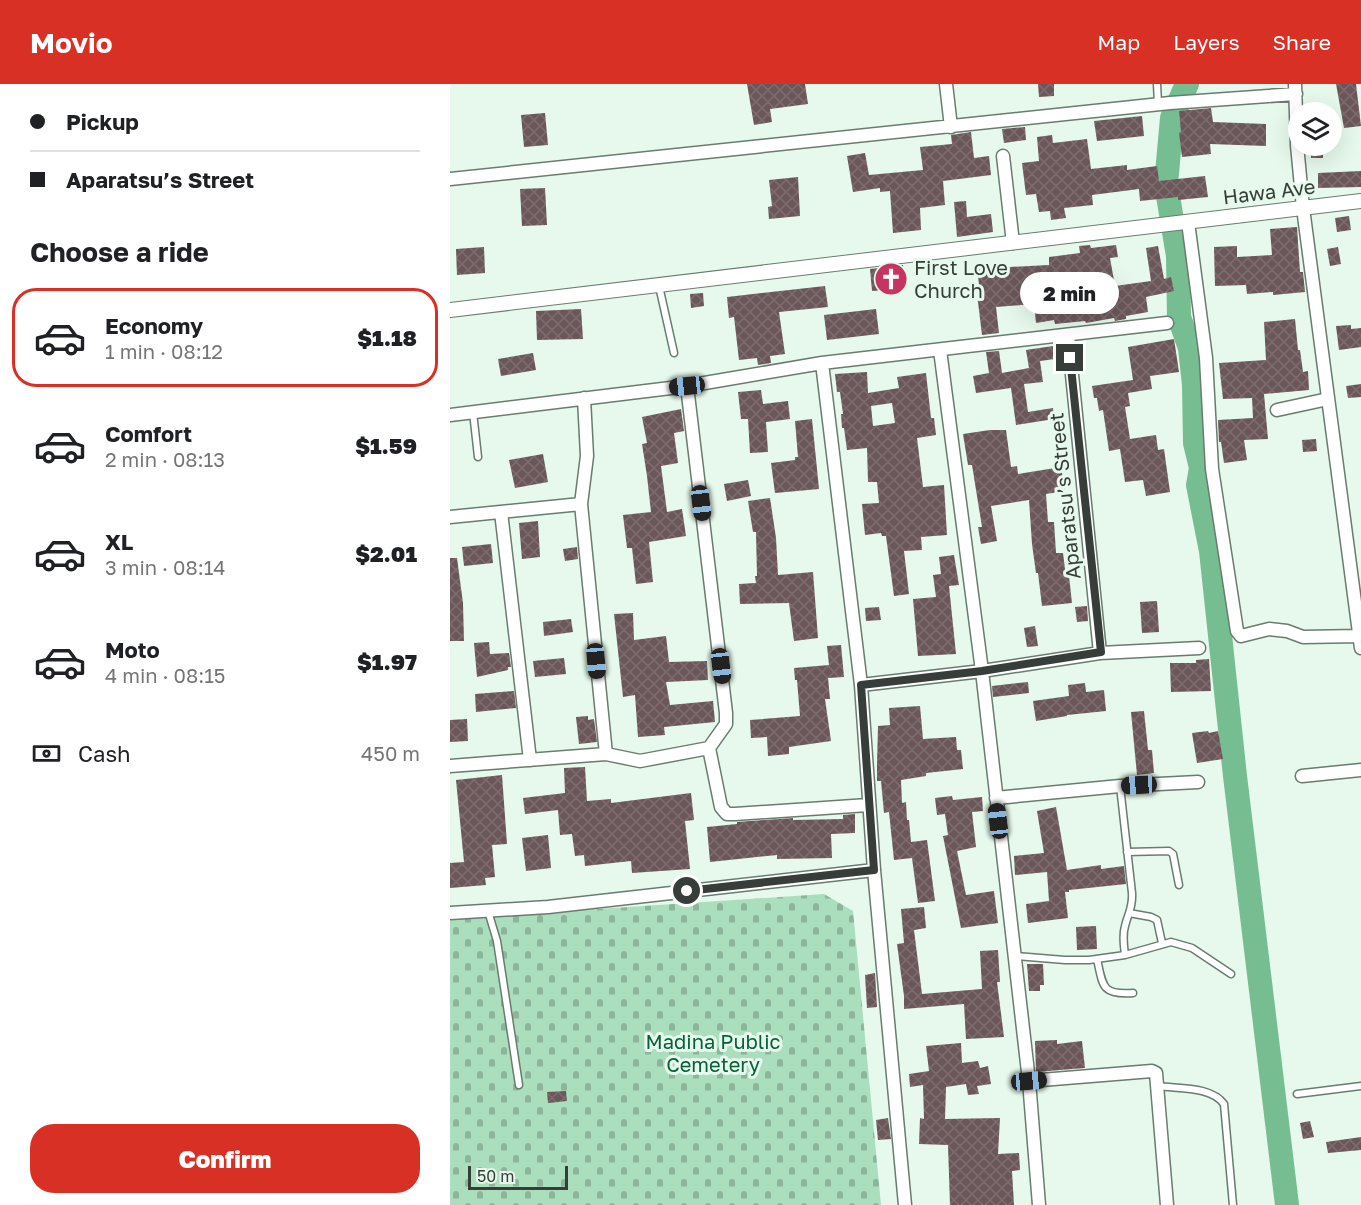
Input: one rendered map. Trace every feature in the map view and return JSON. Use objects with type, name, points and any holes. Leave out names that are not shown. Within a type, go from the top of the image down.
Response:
[{"type":"street","points":[[946,84],[951,127]]},
{"type":"street","points":[[450,179],[1296,89],[1297,145],[1303,208],[1359,612],[1360,642],[1303,637],[1287,631],[1269,629],[1241,636],[1237,631],[1212,469],[1206,358],[1185,222]]},
{"type":"street","points":[[1003,156],[1013,243]]},
{"type":"street","name":"Hawa Ave","points":[[450,310],[1361,201]]},
{"type":"street","points":[[450,415],[687,386],[822,363],[1167,323]]},
{"type":"street","name":"Aparatsu’s Street","points":[[1068,335],[1101,652]]},
{"type":"street","points":[[940,350],[982,671],[1029,1081],[1039,1205]]},
{"type":"street","points":[[822,363],[861,685],[868,805],[905,1205]]},
{"type":"street","points":[[450,766],[606,754],[640,761],[709,748],[726,724],[687,386]]},
{"type":"street","points":[[584,398],[587,456],[581,504],[606,754]]},
{"type":"street","points":[[1277,410],[1328,399]]},
{"type":"street","points":[[450,517],[581,504]]},
{"type":"street","points":[[501,512],[530,760]]},
{"type":"street","points":[[861,685],[982,671],[1101,652],[1199,648]]},
{"type":"street","points":[[709,748],[721,807],[728,814],[868,805]]},
{"type":"street","points":[[1302,776],[1361,770]]},
{"type":"street","points":[[996,798],[1120,786],[1198,782]]},
{"type":"street","points":[[450,913],[548,907],[874,870]]},
{"type":"street","points":[[1029,1081],[1152,1071],[1156,1073],[1167,1205]]},
{"type":"lane","points":[[1157,84],[1164,104]]},
{"type":"lane","points":[[659,285],[674,353]]},
{"type":"lane","points":[[472,412],[478,458]]},
{"type":"lane","points":[[1120,786],[1133,906],[1123,933],[1125,956]]},
{"type":"lane","points":[[1127,852],[1166,849],[1173,854],[1179,885]]},
{"type":"lane","points":[[488,911],[497,941],[519,1085]]},
{"type":"lane","points":[[1129,914],[1157,920],[1162,944]]},
{"type":"lane","points":[[1014,956],[1065,960],[1097,959],[1125,956],[1171,942],[1186,946],[1231,974]]},
{"type":"lane","points":[[1097,959],[1102,979],[1109,991],[1119,994],[1133,993]]},
{"type":"lane","points":[[1158,1086],[1210,1092],[1224,1104],[1233,1205]]},
{"type":"lane","points":[[1297,1094],[1361,1086]]},
{"type":"green space","name":"Madina Public Cemetery","points":[[824,894],[853,911],[881,1205],[450,1205],[450,919]]},
{"type":"building","points":[[747,84],[805,84],[808,104],[770,109],[772,122],[754,125]]},
{"type":"building","points":[[1038,84],[1054,84],[1054,96],[1039,97]]},
{"type":"building","points":[[1336,84],[1356,84],[1361,126],[1344,128],[1342,102],[1339,102]]},
{"type":"building","points":[[1211,108],[1213,122],[1266,124],[1266,146],[1210,144],[1211,154],[1182,157],[1179,111]]},
{"type":"building","points":[[545,113],[548,145],[524,147],[521,115]]},
{"type":"building","points":[[1142,116],[1144,136],[1097,141],[1094,121]]},
{"type":"building","points":[[1025,127],[1026,140],[1004,143],[1002,129]]},
{"type":"building","points":[[971,132],[974,158],[989,156],[991,175],[943,181],[945,205],[920,208],[921,230],[893,233],[890,191],[880,192],[880,188],[853,192],[847,156],[865,153],[869,175],[923,170],[920,147],[952,144],[951,135]]},
{"type":"building","points":[[1052,135],[1053,143],[1087,139],[1091,169],[1127,165],[1127,170],[1157,166],[1159,181],[1205,176],[1208,197],[1140,201],[1139,189],[1092,195],[1093,205],[1064,208],[1066,218],[1051,220],[1050,211],[1039,212],[1036,194],[1026,195],[1022,163],[1039,161],[1037,137]]},
{"type":"building","points":[[1311,156],[1323,156],[1323,158],[1311,158]]},
{"type":"building","points":[[1361,171],[1361,187],[1318,188],[1318,173]]},
{"type":"building","points":[[798,177],[800,216],[769,219],[768,207],[772,206],[769,180]]},
{"type":"building","points":[[545,188],[547,225],[522,226],[520,189]]},
{"type":"building","points":[[966,201],[967,217],[991,214],[993,232],[957,237],[954,202]]},
{"type":"building","points":[[1349,216],[1351,230],[1337,232],[1335,218]]},
{"type":"building","points":[[1297,227],[1300,272],[1303,272],[1305,292],[1273,295],[1273,292],[1247,294],[1246,285],[1215,286],[1214,247],[1237,246],[1237,257],[1272,255],[1270,229]]},
{"type":"building","points":[[1090,245],[1091,248],[1116,245],[1118,257],[1110,258],[1115,286],[1151,281],[1146,248],[1158,246],[1164,279],[1171,277],[1174,291],[1146,297],[1148,312],[1126,316],[1126,319],[1115,321],[1114,318],[1086,323],[1085,321],[1055,324],[1054,320],[1036,323],[1034,304],[996,307],[999,333],[982,335],[977,294],[980,294],[977,267],[1049,265],[1049,257],[1080,253],[1079,246]]},
{"type":"building","points":[[484,247],[485,273],[457,275],[456,249]]},
{"type":"building","points":[[1338,247],[1341,264],[1330,266],[1327,249]]},
{"type":"building","points":[[903,265],[904,289],[872,291],[870,269]]},
{"type":"building","points":[[825,286],[828,307],[779,312],[785,354],[770,356],[771,363],[758,365],[757,358],[739,360],[734,317],[729,318],[727,297]]},
{"type":"building","points":[[703,293],[704,306],[691,308],[690,294]]},
{"type":"building","points":[[581,309],[583,339],[537,340],[536,311]]},
{"type":"building","points":[[876,309],[879,334],[827,340],[824,315]]},
{"type":"building","points":[[1295,319],[1298,350],[1300,350],[1303,372],[1308,371],[1309,390],[1264,394],[1268,439],[1244,440],[1247,460],[1224,463],[1221,442],[1219,442],[1218,420],[1253,418],[1252,398],[1223,399],[1219,363],[1266,360],[1264,322]]},
{"type":"building","points":[[1351,325],[1351,329],[1361,328],[1361,347],[1339,350],[1336,326]]},
{"type":"building","points":[[1174,339],[1179,372],[1150,376],[1152,389],[1128,393],[1130,406],[1125,407],[1130,439],[1156,435],[1158,450],[1164,449],[1170,492],[1146,496],[1143,480],[1125,482],[1120,449],[1109,451],[1103,410],[1099,411],[1092,386],[1133,380],[1128,347]]},
{"type":"building","points":[[1053,346],[1055,359],[1040,361],[1043,382],[1024,384],[1028,412],[1053,408],[1054,419],[1016,425],[1011,388],[976,393],[973,376],[989,373],[986,352],[999,351],[1002,373],[1029,368],[1026,350]]},
{"type":"building","points":[[533,353],[536,370],[501,376],[498,359]]},
{"type":"building","points":[[867,372],[868,393],[899,388],[897,377],[926,373],[931,418],[934,418],[936,435],[917,438],[923,487],[944,485],[947,535],[921,537],[922,550],[904,551],[909,594],[894,596],[886,536],[882,536],[881,533],[865,535],[862,504],[879,503],[877,482],[868,482],[867,448],[847,450],[844,428],[842,428],[840,392],[837,392],[835,374]],"holes":[[[892,403],[895,423],[873,426],[871,406]]]},
{"type":"building","points":[[1361,384],[1361,397],[1348,398],[1346,386]]},
{"type":"building","points":[[761,390],[763,404],[788,401],[790,419],[766,422],[768,452],[750,453],[748,419],[741,419],[738,392]]},
{"type":"building","points":[[681,409],[684,431],[674,433],[678,463],[661,466],[667,512],[682,509],[686,536],[649,542],[653,582],[636,584],[632,548],[627,548],[623,515],[651,512],[642,444],[647,443],[642,417]]},
{"type":"building","points":[[812,419],[819,489],[775,493],[771,463],[795,460],[795,457],[798,457],[795,421]]},
{"type":"building","points":[[1006,430],[1011,467],[1017,466],[1018,474],[1061,467],[1065,491],[1046,494],[1048,522],[1054,522],[1056,553],[1063,553],[1066,577],[1069,576],[1072,603],[1042,606],[1032,544],[1029,500],[991,506],[997,541],[981,544],[978,527],[982,527],[972,465],[968,465],[963,434]]},
{"type":"building","points":[[1316,439],[1317,451],[1303,452],[1302,440]]},
{"type":"building","points":[[543,454],[548,482],[515,488],[509,460]]},
{"type":"building","points":[[748,480],[751,496],[727,501],[724,484]]},
{"type":"building","points":[[770,498],[776,538],[778,575],[813,572],[818,638],[794,641],[789,603],[740,604],[739,584],[756,583],[755,576],[757,576],[756,532],[753,532],[748,501]]},
{"type":"building","points":[[538,521],[540,557],[522,559],[519,523]]},
{"type":"building","points":[[491,544],[493,563],[464,566],[462,547]]},
{"type":"building","points":[[577,547],[578,559],[565,561],[563,549]]},
{"type":"building","points":[[954,555],[959,585],[949,586],[956,654],[918,656],[913,599],[936,597],[933,575],[941,574],[939,557]]},
{"type":"building","points":[[450,558],[457,558],[463,603],[464,641],[450,641]]},
{"type":"building","points":[[1157,601],[1159,632],[1142,633],[1140,602]]},
{"type":"building","points":[[1087,606],[1088,621],[1077,622],[1075,607]]},
{"type":"building","points":[[879,607],[881,620],[866,621],[865,608]]},
{"type":"building","points":[[633,613],[634,640],[666,636],[669,662],[707,661],[708,680],[666,682],[670,705],[713,701],[715,722],[664,727],[665,735],[638,737],[635,695],[623,697],[614,614]]},
{"type":"building","points":[[571,619],[573,632],[544,636],[543,622]]},
{"type":"building","points":[[1035,626],[1038,646],[1027,647],[1024,628]]},
{"type":"building","points":[[489,642],[490,654],[509,653],[511,667],[508,667],[508,670],[477,677],[474,643]]},
{"type":"building","points":[[841,645],[844,677],[828,678],[830,699],[825,699],[831,741],[789,747],[789,754],[768,756],[767,737],[751,738],[750,720],[800,716],[794,668],[829,665],[827,646]]},
{"type":"building","points":[[564,658],[566,674],[535,677],[533,661]]},
{"type":"building","points":[[1209,659],[1211,691],[1171,692],[1170,663],[1196,663],[1196,660]]},
{"type":"building","points":[[1028,682],[1029,693],[993,697],[992,686]]},
{"type":"building","points":[[1085,683],[1086,692],[1104,690],[1106,711],[1036,721],[1033,701],[1069,696],[1068,685]]},
{"type":"building","points":[[514,691],[516,708],[476,712],[475,694]]},
{"type":"building","points":[[920,706],[923,739],[956,737],[957,750],[961,750],[963,769],[926,773],[926,776],[901,780],[902,803],[906,802],[911,842],[927,840],[935,901],[918,903],[912,858],[894,860],[889,812],[884,813],[881,781],[877,781],[877,764],[878,726],[890,725],[889,708]]},
{"type":"building","points":[[1144,711],[1148,750],[1152,750],[1154,773],[1137,775],[1131,712]]},
{"type":"building","points":[[588,716],[588,720],[594,719],[597,742],[579,744],[576,717]]},
{"type":"building","points":[[467,719],[468,741],[450,742],[450,720]]},
{"type":"building","points":[[1208,731],[1209,733],[1218,731],[1223,759],[1197,763],[1192,733]]},
{"type":"building","points":[[585,767],[587,801],[611,799],[611,803],[691,793],[694,820],[685,821],[690,869],[632,873],[631,861],[585,866],[584,855],[575,856],[572,834],[560,835],[558,810],[525,814],[523,798],[565,793],[564,768]]},
{"type":"building","points":[[502,775],[507,844],[492,845],[495,877],[485,878],[486,885],[450,888],[450,863],[464,862],[456,780]]},
{"type":"building","points":[[952,796],[953,800],[982,797],[983,811],[972,812],[976,847],[957,851],[966,895],[994,891],[998,923],[961,928],[943,836],[948,835],[945,814],[937,815],[935,798]]},
{"type":"building","points":[[1056,807],[1067,870],[1101,865],[1101,869],[1124,866],[1126,884],[1069,890],[1065,892],[1068,918],[1028,923],[1026,904],[1049,901],[1047,872],[1015,875],[1014,856],[1044,853],[1037,811]]},
{"type":"building","points":[[855,814],[855,833],[831,834],[832,858],[777,859],[777,855],[710,862],[707,827],[737,824],[737,822],[793,818],[793,820],[843,819],[843,815]]},
{"type":"building","points":[[548,835],[551,868],[526,871],[522,838]]},
{"type":"building","points":[[924,907],[926,928],[914,930],[922,994],[982,989],[980,951],[998,950],[1000,982],[997,982],[1004,1037],[966,1039],[964,1004],[904,1009],[897,944],[904,943],[901,909]]},
{"type":"building","points":[[1096,926],[1097,949],[1077,950],[1076,927]]},
{"type":"building","points":[[1027,964],[1043,964],[1044,985],[1040,985],[1040,991],[1029,991]]},
{"type":"building","points":[[875,973],[877,1007],[867,1008],[865,975]]},
{"type":"building","points":[[1057,1040],[1057,1044],[1082,1041],[1085,1068],[1036,1072],[1035,1041]]},
{"type":"building","points":[[961,1043],[962,1063],[978,1061],[980,1068],[988,1066],[991,1084],[977,1086],[979,1094],[968,1095],[966,1084],[946,1087],[945,1119],[1000,1118],[998,1154],[1019,1153],[1020,1170],[1012,1171],[1014,1205],[950,1205],[948,1145],[919,1144],[920,1118],[924,1119],[923,1085],[910,1087],[909,1074],[929,1071],[926,1046]]},
{"type":"building","points":[[566,1091],[567,1101],[548,1103],[547,1092]]},
{"type":"building","points":[[888,1118],[891,1139],[878,1140],[876,1120]]},
{"type":"building","points":[[1310,1121],[1314,1137],[1303,1139],[1300,1123]]},
{"type":"building","points":[[1361,1137],[1361,1150],[1328,1153],[1326,1142]]},
{"type":"waterway","points":[[1187,84],[1172,118],[1166,184],[1178,256],[1179,317],[1190,348],[1194,385],[1195,443],[1201,468],[1198,485],[1211,551],[1235,776],[1287,1205]]},
{"type":"place","name":"First Love Church","points":[[891,279]]},
{"type":"route","points":[[687,891],[874,870],[861,685],[982,671],[1101,652],[1070,358]]}]
